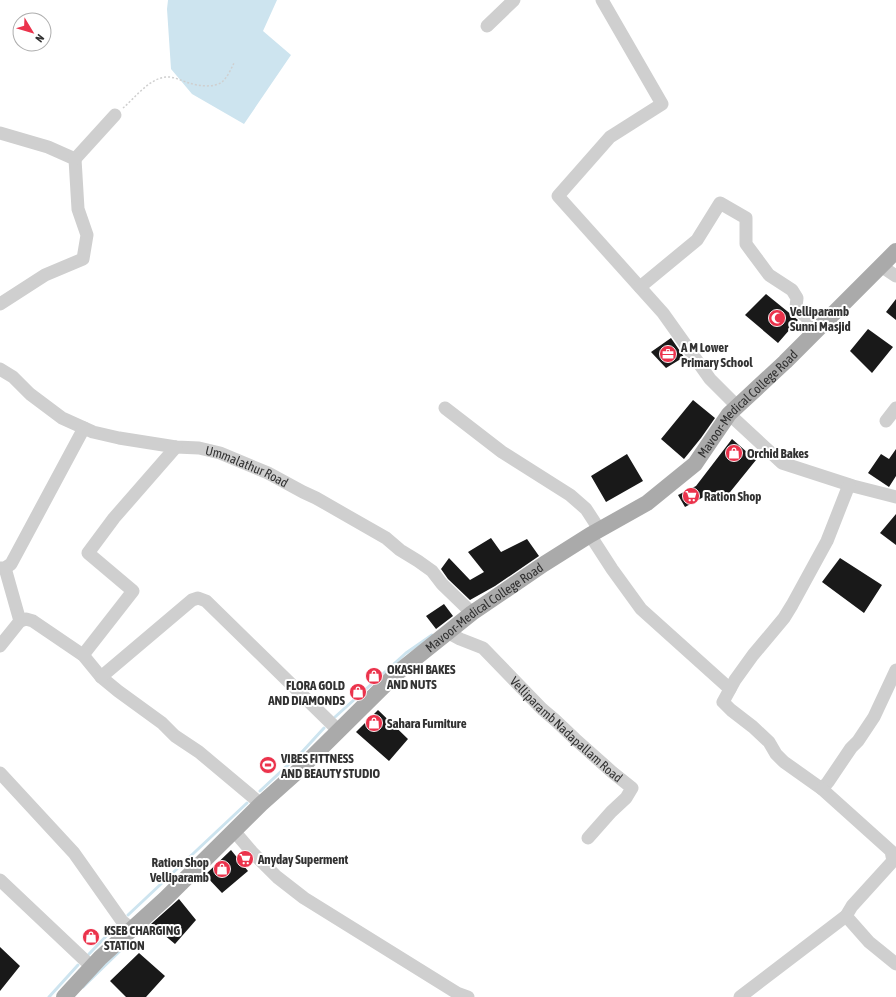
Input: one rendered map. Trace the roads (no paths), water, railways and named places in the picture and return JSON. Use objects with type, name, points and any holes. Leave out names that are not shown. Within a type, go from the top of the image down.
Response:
[{"type":"main road","name":"Mavoor-Medical College Road","points":[[64,997],[92,967],[165,899],[261,804],[298,771],[397,673],[472,613],[544,564],[595,532],[647,504],[695,464],[733,410],[785,362],[896,250]]},
{"type":"street","points":[[486,26],[514,0]]},
{"type":"street","points":[[602,0],[662,104],[610,137],[558,196],[663,313],[733,410],[782,463],[848,485],[896,497]]},
{"type":"street","points":[[0,304],[45,275],[84,259],[87,235],[78,209],[75,159],[115,115]]},
{"type":"street","points":[[0,133],[48,147],[75,159]]},
{"type":"street","points":[[640,287],[697,240],[720,203],[746,218],[746,244],[769,275],[792,290],[797,298],[796,307],[818,329]]},
{"type":"street","points":[[881,266],[896,276]]},
{"type":"street","name":"Ummalathur Road","points":[[0,369],[13,377],[30,394],[62,418],[93,432],[119,438],[199,448],[220,453],[268,473],[334,507],[362,526],[386,538],[400,550],[432,571],[442,584],[472,613]]},
{"type":"street","points":[[445,408],[502,452],[570,495],[586,509],[612,569],[641,609],[730,689]]},
{"type":"street","points":[[886,421],[896,409]]},
{"type":"street","points":[[20,622],[3,568],[11,564],[84,428]]},
{"type":"street","points":[[83,655],[133,591],[88,553],[114,518],[176,446]]},
{"type":"street","points":[[740,997],[846,916],[852,906],[892,861],[891,851],[822,789],[784,762],[776,754],[769,742],[723,702],[735,680],[753,655],[775,630],[792,605],[827,541],[848,485]]},
{"type":"street","points":[[101,677],[192,600],[198,598],[206,601],[339,731]]},
{"type":"street","points":[[0,646],[20,622],[26,619],[33,621],[83,655],[101,677],[162,724],[175,736],[199,752],[261,804]]},
{"type":"street","name":"Velliparamb Nadapallam Road","points":[[447,632],[483,648],[542,709],[632,788],[626,798],[610,812],[588,838]]},
{"type":"street","points":[[822,789],[851,748],[858,741],[874,716],[896,670]]},
{"type":"street","points":[[0,773],[74,853],[122,921],[132,930]]},
{"type":"street","points":[[234,831],[277,877],[304,898],[460,996]]},
{"type":"street","points":[[0,880],[92,967]]},
{"type":"street","points":[[846,916],[869,942],[896,964]]},
{"type":"water","points":[[168,0],[277,0],[263,31],[291,55],[244,124],[192,94],[171,69],[167,9]]},
{"type":"waterway","points":[[335,717],[406,653],[432,635]]},
{"type":"waterway","points":[[260,791],[302,752],[324,728]]},
{"type":"waterway","points":[[128,915],[247,803]]},
{"type":"waterway","points":[[89,954],[116,926]]},
{"type":"waterway","points":[[83,987],[126,945]]},
{"type":"waterway","points":[[49,997],[78,965]]},
{"type":"place","name":"Velliparamb Sunni Masjid","points":[[777,318]]},
{"type":"place","name":"A M Lower Primary School","points":[[668,354]]},
{"type":"place","name":"Orchid Bakes","points":[[734,453]]},
{"type":"place","name":"Ration Shop","points":[[691,496]]},
{"type":"place","name":"OKASHI BAKES AND NUTS","points":[[374,676]]},
{"type":"place","name":"FLORA GOLD AND DIAMONDS","points":[[358,692]]},
{"type":"place","name":"Sahara Furniture","points":[[374,723]]},
{"type":"place","name":"VIBES FITTNESS AND BEAUTY STUDIO","points":[[268,765]]},
{"type":"place","name":"Anyday Superment","points":[[245,859]]},
{"type":"place","name":"Ration Shop Velliparamb","points":[[222,869]]},
{"type":"place","name":"KSEB CHARGING STATION","points":[[91,937]]}]
